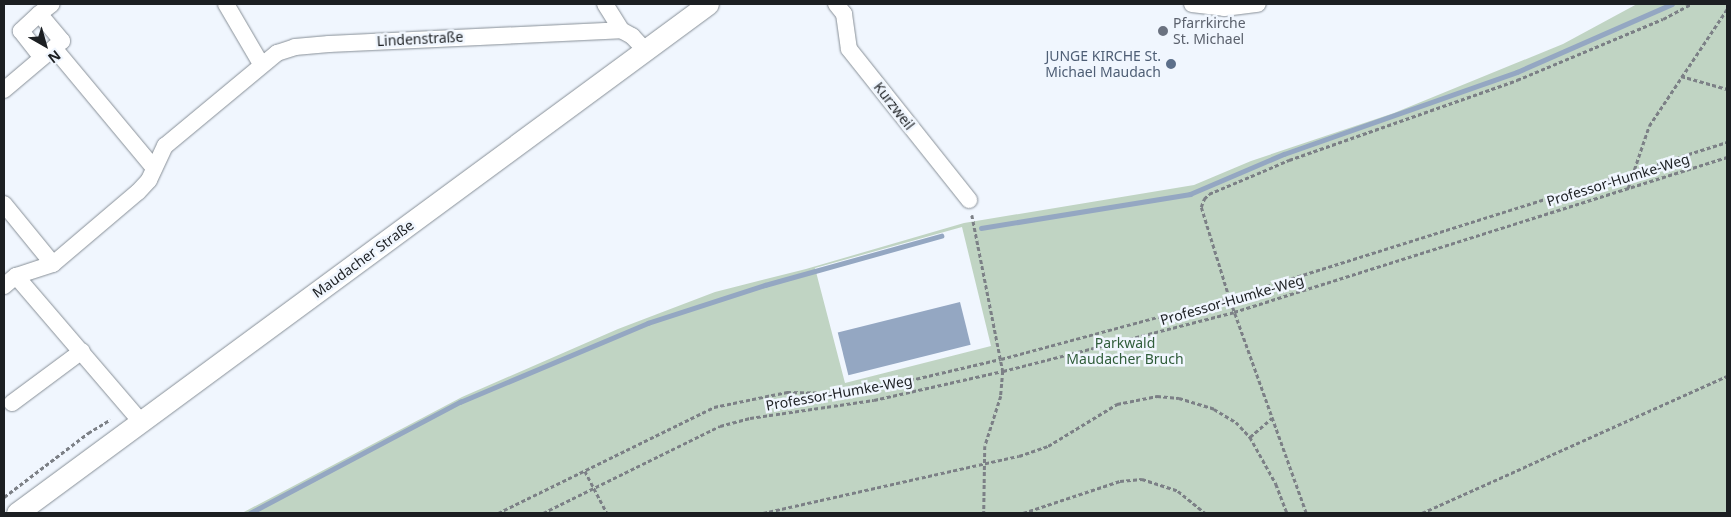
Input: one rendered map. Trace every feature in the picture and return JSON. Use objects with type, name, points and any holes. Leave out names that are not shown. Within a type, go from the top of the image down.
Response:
[{"type":"street","points":[[226,4],[261,64]]},
{"type":"street","points":[[605,4],[620,30],[632,36],[645,50]]},
{"type":"street","name":"Maudacher Straße","points":[[17,513],[708,4]]},
{"type":"street","name":"Kurzweil","points":[[836,4],[844,14],[849,49],[970,200]]},
{"type":"street","points":[[1192,4],[1224,8],[1258,4]]},
{"type":"street","points":[[4,90],[47,53],[62,41],[46,9],[21,31],[47,53],[154,168]]},
{"type":"street","name":"Lindenstraße","points":[[53,264],[138,192],[154,168],[165,146],[261,64],[277,53],[294,47],[620,30]]},
{"type":"street","points":[[4,204],[53,264],[10,281],[82,351],[141,422]]},
{"type":"street","points":[[12,402],[82,351]]},
{"type":"path","points":[[1306,513],[1229,298],[1201,207],[1209,194],[1289,160],[1518,80],[1663,20],[1691,4]]},
{"type":"path","points":[[1628,188],[1649,126],[1727,9]]},
{"type":"path","points":[[1681,76],[1727,89]]},
{"type":"path","points":[[498,513],[714,407],[746,398],[787,392],[844,393],[872,389],[1001,359],[1229,298],[1727,142]]},
{"type":"path","name":"Professor-Humke-Weg","points":[[543,513],[720,426],[750,418],[874,400],[1003,371],[1234,312],[1727,157]]},
{"type":"path","points":[[970,200],[1003,371],[1001,396],[985,446],[984,513]]},
{"type":"path","points":[[1422,513],[1727,376]]},
{"type":"path","points":[[763,513],[985,464],[1048,446],[1117,404],[1139,397],[1179,398],[1214,409],[1236,422],[1250,436],[1276,484],[1287,513]]},
{"type":"path","points":[[1250,436],[1272,418]]},
{"type":"path","points":[[585,471],[607,513]]},
{"type":"path","points":[[1023,513],[1120,481],[1142,479],[1178,491],[1205,513]]},
{"type":"green space","name":"Parkwald Maudacher Bruch","points":[[1637,4],[1727,4],[1727,513],[242,513],[462,397],[618,329],[715,292],[806,269],[964,223],[1194,185],[1251,161],[1394,113],[1563,44]],"holes":[[[962,227],[991,346],[845,383],[815,268]]]},
{"type":"water","points":[[960,302],[971,345],[848,375],[838,332]]},
{"type":"waterway","points":[[981,228],[1190,194],[1284,154],[1517,72],[1672,4]]},
{"type":"waterway","points":[[250,513],[460,402],[648,323],[765,285],[941,236]]},
{"type":"place","name":"Pfarrkirche St. Michael","points":[[1163,31]]},
{"type":"place","name":"JUNGE KIRCHE St. Michael Maudach","points":[[1171,64]]}]
